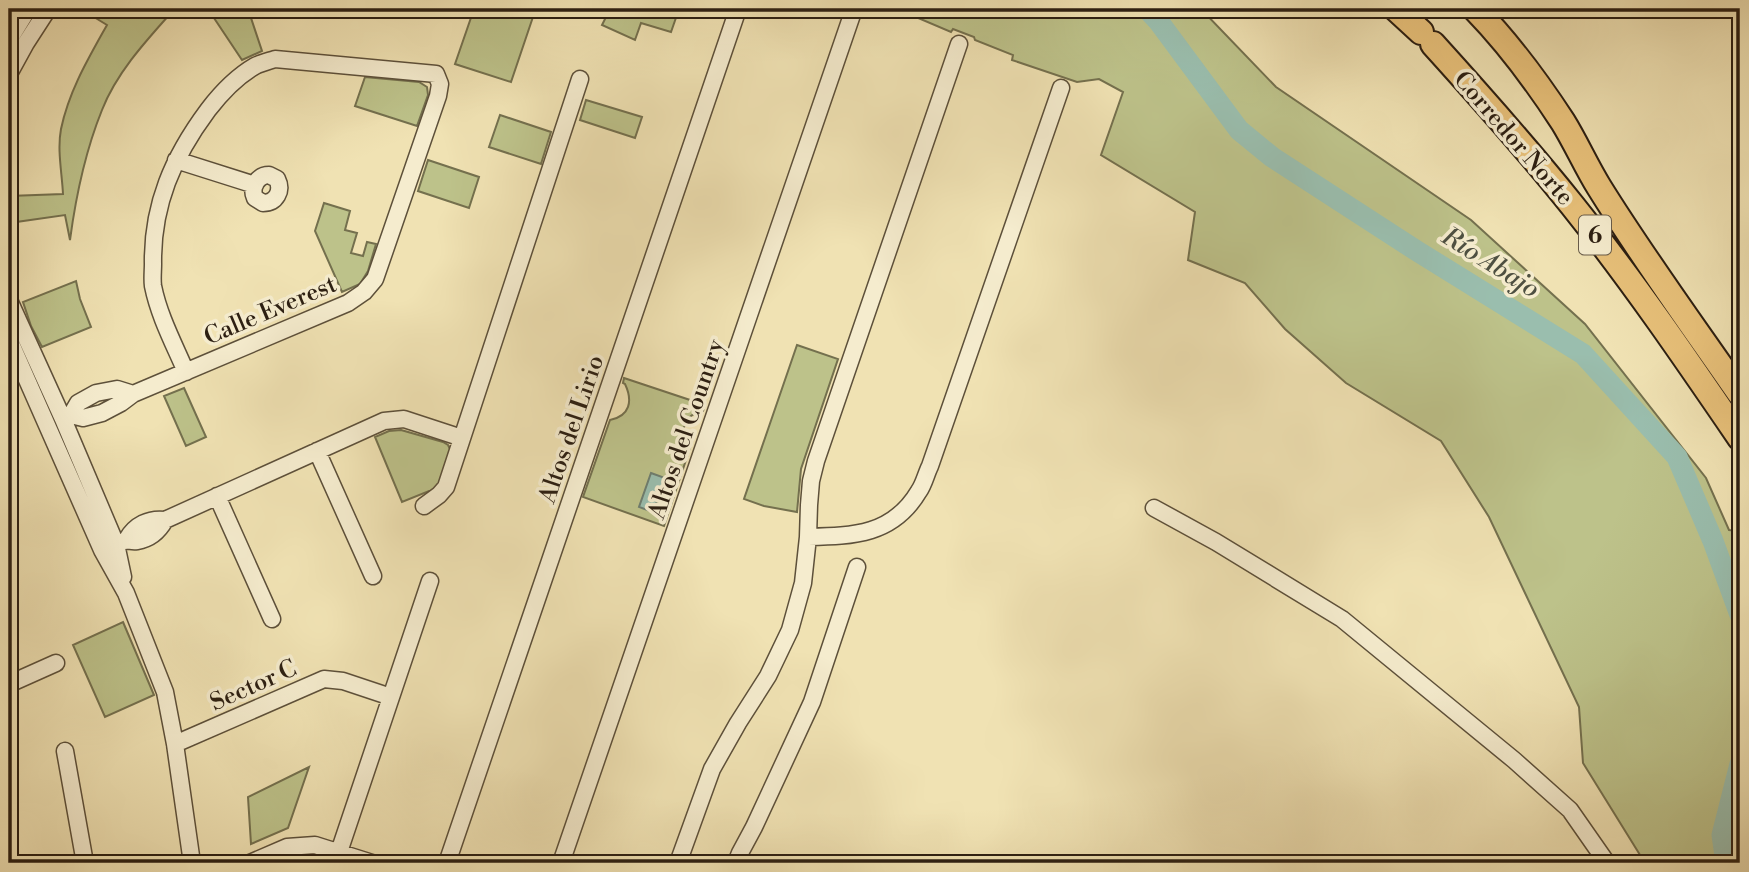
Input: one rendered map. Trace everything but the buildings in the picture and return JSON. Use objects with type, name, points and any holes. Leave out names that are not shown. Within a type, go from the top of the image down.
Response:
[{"type":"highway","name":"Corredor Norte","points":[[1396,9],[1427,38],[1482,98],[1573,205],[1655,315],[1740,438]]},
{"type":"highway","name":"Corredor Norte","points":[[1475,9],[1514,53],[1564,123],[1598,186],[1740,394]]},
{"type":"street","points":[[9,40],[28,9]]},
{"type":"street","points":[[9,74],[48,9]]},
{"type":"street","name":"Altos del Lirio","points":[[447,863],[738,9]]},
{"type":"street","name":"Altos del Country","points":[[561,863],[854,9]]},
{"type":"street","points":[[678,863],[712,769],[768,676],[789,630],[803,583],[811,481],[816,461],[960,44]]},
{"type":"street","name":"Calle Everest","points":[[46,426],[67,417],[83,418],[102,413],[133,394],[348,303],[365,292],[375,279],[440,84],[436,74],[275,59],[256,65],[219,96],[191,132],[176,160]]},
{"type":"street","points":[[424,506],[446,487],[580,79]]},
{"type":"street","points":[[808,537],[849,536],[874,530],[903,512],[920,490],[1061,88]]},
{"type":"street","points":[[186,372],[165,323],[153,285],[153,240],[160,201],[176,160],[256,185]]},
{"type":"street","points":[[9,300],[13,338],[67,417],[115,544],[126,593],[165,692],[192,863]]},
{"type":"street","points":[[9,381],[29,363]]},
{"type":"street","points":[[29,363],[46,426],[115,544]]},
{"type":"street","points":[[115,544],[144,523],[156,519],[165,520],[384,421],[404,419],[462,438]]},
{"type":"street","points":[[317,451],[373,576]]},
{"type":"street","points":[[217,496],[272,619]]},
{"type":"street","points":[[1154,508],[1216,542],[1342,620],[1514,760],[1570,810],[1607,863]]},
{"type":"street","points":[[736,863],[813,702],[857,567]]},
{"type":"street","points":[[339,852],[430,581]]},
{"type":"street","points":[[9,684],[56,663]]},
{"type":"street","name":"Sector C","points":[[175,744],[324,679],[343,681],[391,697]]},
{"type":"street","points":[[65,751],[85,863]]},
{"type":"street","points":[[250,863],[287,847],[315,845],[372,863]]},
{"type":"green space","points":[[81,9],[172,9],[123,71],[102,110],[82,174],[70,240],[65,215],[9,223],[9,196],[63,194],[59,145],[64,115],[80,76],[107,25]]},
{"type":"green space","points":[[208,9],[248,9],[262,51],[242,60]]},
{"type":"green space","points":[[474,9],[535,11],[511,82],[455,64]]},
{"type":"green space","points":[[610,9],[679,9],[671,32],[641,23],[635,40],[602,25]]},
{"type":"green space","points":[[910,9],[1201,9],[1276,87],[1471,220],[1585,324],[1706,478],[1729,530],[1740,531],[1740,863],[1645,863],[1583,763],[1579,707],[1489,517],[1441,441],[1346,383],[1285,329],[1245,283],[1188,260],[1195,212],[1101,155],[1123,92],[1099,79],[1077,82],[1012,60],[1013,55],[975,40],[974,37],[953,29],[951,32],[911,15],[913,10]]},
{"type":"green space","points":[[365,77],[419,82],[427,87],[428,95],[417,126],[355,106]]},
{"type":"green space","points":[[586,100],[642,117],[635,138],[580,120]]},
{"type":"green space","points":[[500,115],[551,132],[541,164],[489,147]]},
{"type":"green space","points":[[428,160],[479,177],[469,208],[418,191]]},
{"type":"green space","points":[[324,203],[350,211],[345,230],[357,233],[351,253],[363,256],[367,242],[376,244],[368,271],[360,284],[342,292],[315,231]]},
{"type":"green space","points":[[76,281],[91,327],[42,347],[23,302]]},
{"type":"green space","points":[[797,345],[838,359],[801,469],[797,512],[744,499]]},
{"type":"green space","points":[[624,378],[705,405],[703,411],[686,422],[684,434],[691,445],[664,526],[583,497],[610,420],[622,415],[628,407],[629,396],[623,383]]},
{"type":"green space","points":[[184,388],[206,437],[186,446],[164,396]]},
{"type":"green space","points":[[401,430],[443,442],[451,451],[437,488],[433,492],[429,491],[402,502],[375,437],[389,431]]},
{"type":"green space","points":[[123,622],[154,695],[105,717],[73,645]]},
{"type":"green space","points":[[309,767],[288,828],[251,844],[248,797]]},
{"type":"shaded area","points":[[651,473],[665,478],[661,491],[663,497],[658,498],[653,512],[639,507]]},
{"type":"waterway","name":"Río Abajo","points":[[1147,9],[1239,130],[1272,157],[1583,354],[1677,457],[1713,541],[1740,615]]},
{"type":"waterway","name":"Río Abajo","points":[[1726,863],[1722,835],[1740,764]]}]
